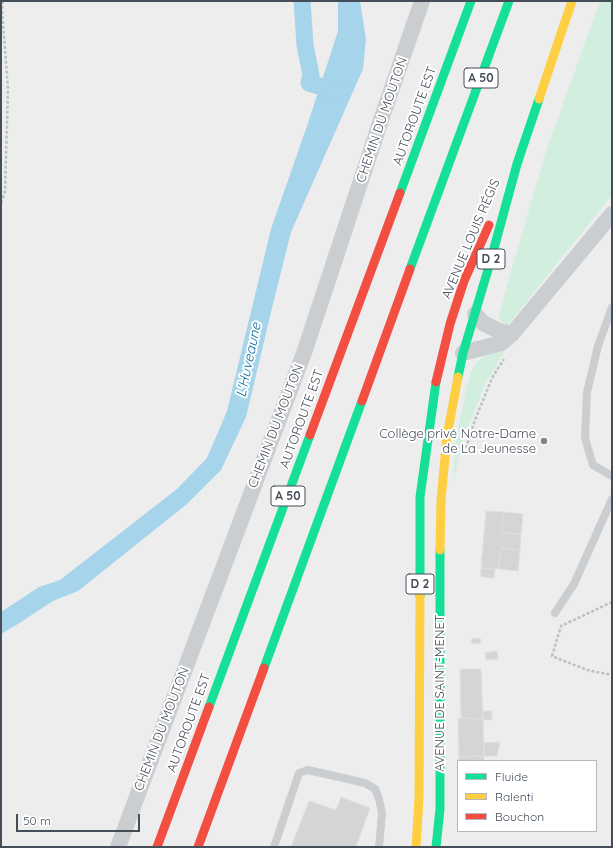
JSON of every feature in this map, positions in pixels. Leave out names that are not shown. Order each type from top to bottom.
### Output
[{"type":"main road","name":"AUTOROUTE EST","points":[[157,847],[471,1]]},
{"type":"main road","name":"A 50","points":[[198,847],[509,1]]},
{"type":"main road","name":"AVENUE LOUIS RÉGIS","points":[[463,354],[517,164],[572,1]]},
{"type":"main road","name":"AVENUE LOUIS RÉGIS","points":[[450,324],[464,281],[517,164]]},
{"type":"main road","name":"AVENUE DE SAINT-MENET","points":[[416,847],[419,798],[420,497],[437,377],[450,324]]},
{"type":"main road","name":"AVENUE DE SAINT-MENET","points":[[436,847],[440,809],[440,500],[447,436],[463,354]]},
{"type":"street","name":"CHEMIN DU MOUTON","points":[[118,847],[304,353],[422,1]]},
{"type":"street","points":[[463,354],[501,343],[512,334],[612,214]]},
{"type":"street","points":[[475,314],[483,323],[499,331],[512,334]]},
{"type":"lane","points":[[612,307],[598,346],[587,392],[585,438],[593,465],[612,476]]},
{"type":"lane","points":[[555,613],[574,584],[612,499]]},
{"type":"lane","points":[[274,847],[299,773],[308,770],[365,783],[375,789],[382,813],[379,847]]},
{"type":"path","points":[[1,203],[5,191],[8,89],[2,10],[3,1]]},
{"type":"path","points":[[466,450],[475,420],[492,378],[505,359]]},
{"type":"path","points":[[612,602],[560,626],[552,656],[587,670],[612,675]]},
{"type":"green space","points":[[600,1],[612,1],[612,195],[506,327],[498,317],[546,151]]},
{"type":"green space","points":[[506,349],[486,382],[462,443],[453,485],[456,437],[472,369],[478,361],[490,353]]},
{"type":"water","name":"L'Huveaune","points":[[338,1],[360,1],[366,39],[363,69],[291,232],[246,417],[221,470],[187,504],[78,591],[53,601],[1,634],[1,612],[39,587],[60,580],[177,489],[207,458],[227,411],[271,229],[338,31]]},
{"type":"building","points":[[486,511],[503,512],[502,533],[521,534],[520,550],[501,548],[498,569],[481,568]]},
{"type":"building","points":[[503,512],[523,514],[521,534],[502,533]]},
{"type":"building","points":[[501,548],[520,550],[518,571],[498,569]]},
{"type":"building","points":[[481,568],[495,569],[494,578],[481,577]]},
{"type":"building","points":[[472,638],[481,639],[480,644],[471,643]]},
{"type":"building","points":[[497,651],[498,659],[486,660],[485,653]]},
{"type":"building","points":[[460,669],[481,669],[483,719],[461,718]]},
{"type":"building","points":[[483,711],[492,711],[492,720],[483,720]]},
{"type":"building","points":[[458,719],[483,719],[484,756],[459,757]]},
{"type":"building","points":[[500,742],[497,756],[484,756],[484,743]]},
{"type":"building","points":[[484,756],[484,760],[459,760],[459,757]]},
{"type":"building","points":[[341,797],[370,808],[356,847],[291,847],[309,801],[336,810]]},
{"type":"waterway","points":[[302,1],[305,45],[311,75],[309,83],[339,92]]},
{"type":"traffic: fast","points":[[400,193],[471,1]]},
{"type":"traffic: fast","points":[[410,269],[509,1]]},
{"type":"traffic: fast","points":[[458,377],[463,353],[490,263],[517,164],[539,99]]},
{"type":"traffic: fast","points":[[420,596],[420,497],[436,382]]},
{"type":"traffic: fast","points":[[264,668],[362,401]]},
{"type":"traffic: fast","points":[[209,707],[310,435]]},
{"type":"traffic: fast","points":[[436,847],[440,809],[440,550]]},
{"type":"traffic: slow","points":[[539,99],[572,1]]},
{"type":"traffic: slow","points":[[440,550],[441,500],[447,436],[458,377]]},
{"type":"traffic: slow","points":[[416,847],[419,798],[420,596]]},
{"type":"traffic: jam","points":[[310,435],[400,193]]},
{"type":"traffic: jam","points":[[436,382],[450,324],[464,281],[489,225]]},
{"type":"traffic: jam","points":[[362,401],[410,269]]},
{"type":"traffic: jam","points":[[198,847],[264,668]]},
{"type":"traffic: jam","points":[[157,847],[209,707]]},
{"type":"place","name":"Collège privé Notre-Dame de La Jeunesse","points":[[544,441]]}]
